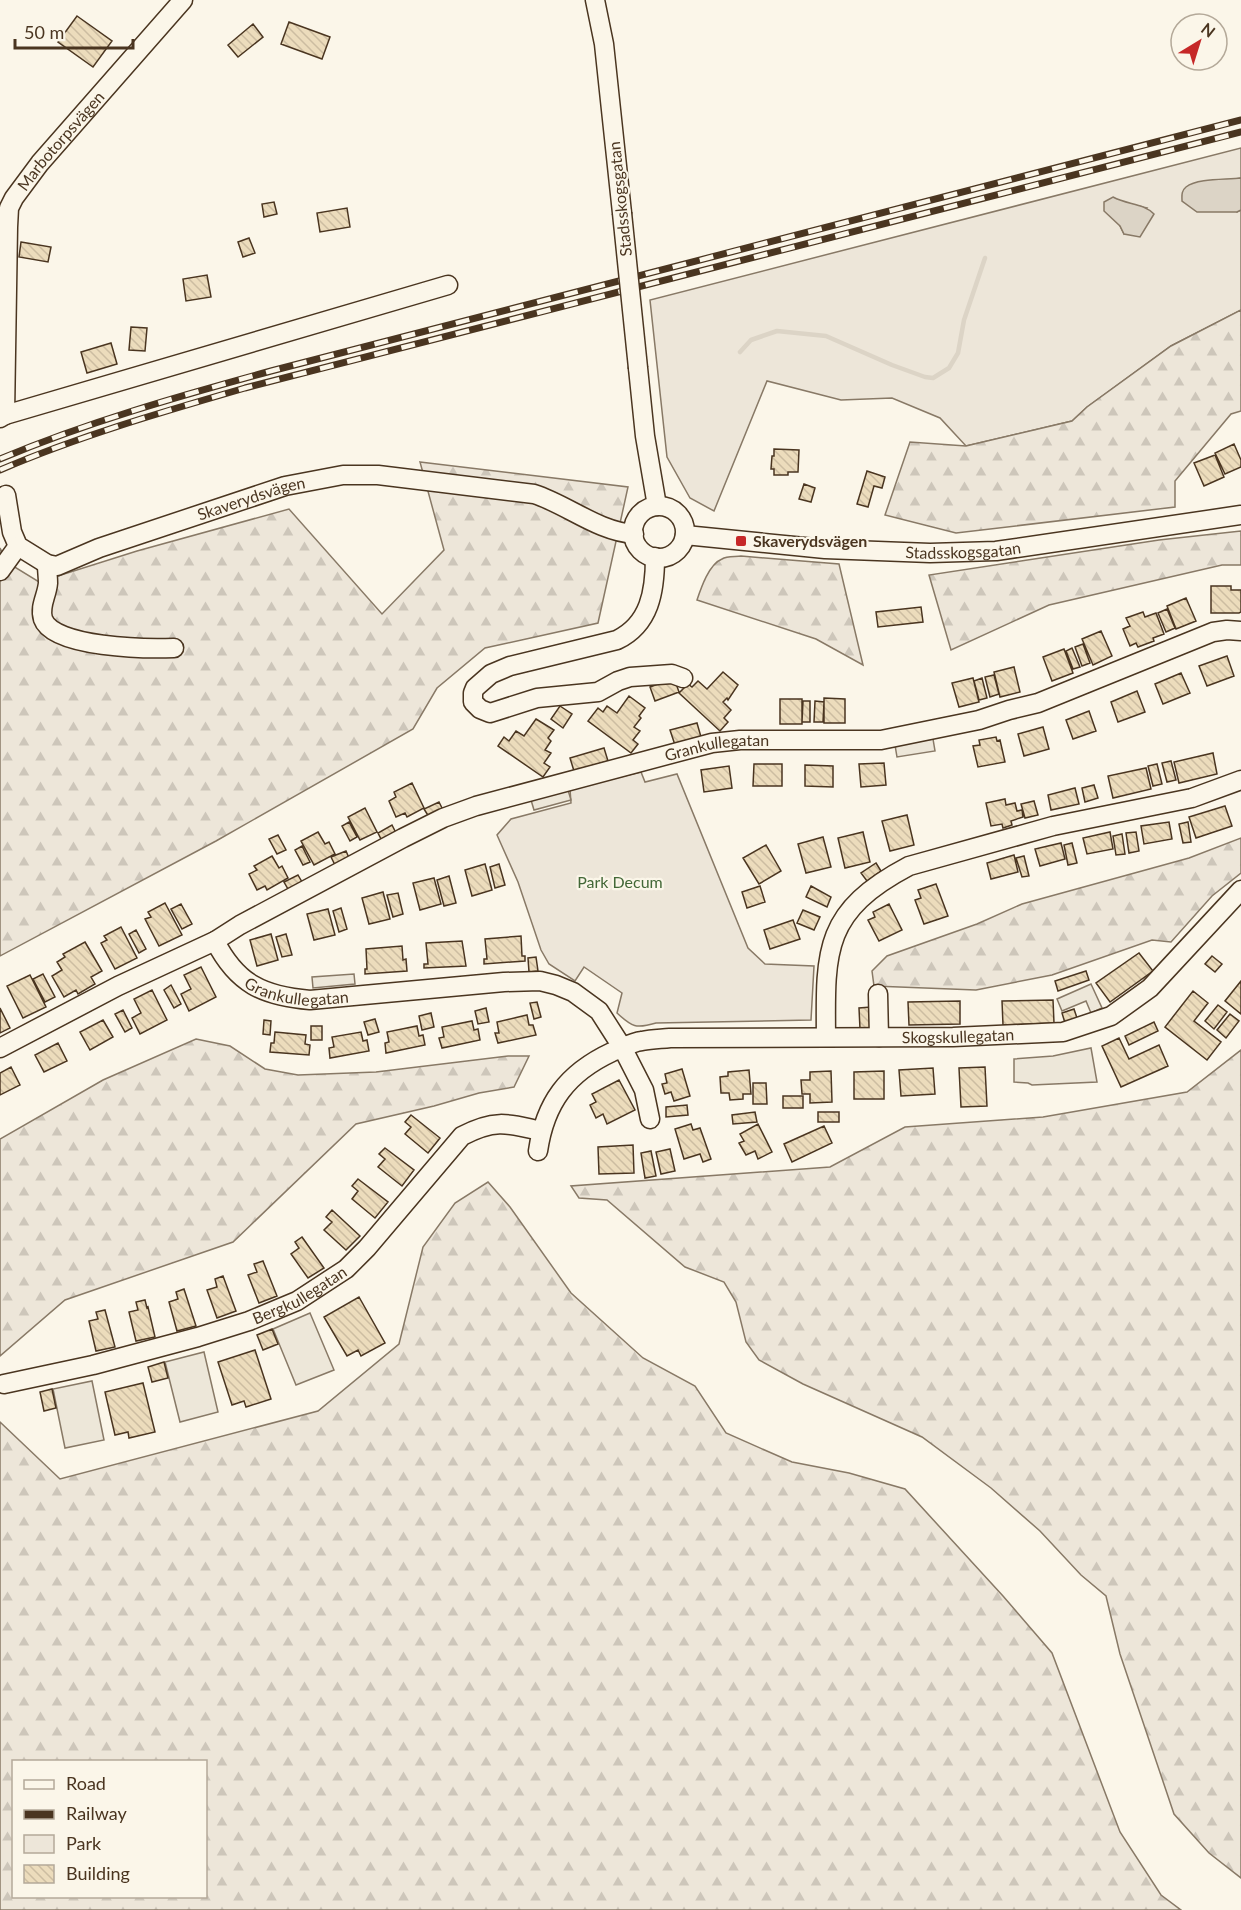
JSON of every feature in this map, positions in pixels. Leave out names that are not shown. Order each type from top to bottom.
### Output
[{"type":"street","name":"Marbotorpsvägen","points":[[183,0],[40,163],[9,208],[2,417],[448,285]]},
{"type":"street","name":"Stadsskogsgatan","points":[[595,0],[604,44],[645,436],[657,506]]},
{"type":"street","name":"Skaverydsvägen","points":[[47,564],[57,566],[99,548],[285,486],[343,475],[378,475],[534,494],[552,500],[604,526],[634,534]]},
{"type":"street","points":[[6,495],[12,532],[18,546],[47,564],[48,587],[42,610],[43,619],[51,631],[99,644],[146,649],[174,648]]},
{"type":"street","points":[[657,506],[678,514],[682,520],[685,535],[683,542],[675,552],[662,557],[643,552],[638,547],[634,534],[639,515],[657,506]]},
{"type":"street","name":"Stadsskogsgatan","points":[[685,535],[825,549],[930,553],[996,551],[1241,515]]},
{"type":"street","points":[[0,571],[18,546]]},
{"type":"street","points":[[655,557],[652,597],[642,621],[628,635],[617,640],[510,666],[491,674],[475,688],[474,702],[480,710],[490,713],[537,698],[598,692],[630,677],[672,674],[682,678]]},
{"type":"street","name":"Grankullegatan","points":[[0,1048],[118,986],[215,941],[250,919],[403,838],[443,818],[476,806],[712,743],[740,740],[880,740],[979,720],[1038,703],[1213,632],[1241,631]]},
{"type":"street","points":[[826,1038],[825,982],[833,936],[844,919],[869,891],[889,877],[909,866],[1031,832],[1192,798],[1241,780]]},
{"type":"street","name":"Skogskullegatan","points":[[538,1151],[547,1113],[562,1089],[580,1071],[598,1058],[640,1041],[670,1038],[953,1037],[1063,1032],[1111,1016],[1150,988],[1241,890]]},
{"type":"street","name":"Grankullegatan","points":[[215,941],[234,970],[252,985],[270,994],[286,998],[310,1000],[504,982],[540,981],[573,992],[588,1002],[599,1011],[622,1047]]},
{"type":"street","points":[[878,994],[879,1037]]},
{"type":"street","points":[[622,1047],[644,1090],[650,1119]]},
{"type":"street","name":"Bergkullegatan","points":[[4,1384],[93,1365],[198,1337],[249,1321],[297,1300],[346,1269],[462,1136],[479,1127],[494,1124],[521,1126],[541,1131]]},
{"type":"green space","points":[[1241,148],[1241,178],[1224,181],[1237,212],[1241,210],[1241,310],[1171,346],[1087,407],[1072,421],[966,446],[940,418],[892,398],[841,400],[767,381],[714,511],[690,498],[667,457],[650,300]],"holes":[[[1124,203],[1147,208],[1124,234],[1120,226]]]},
{"type":"green space","points":[[1241,310],[1241,411],[1231,414],[1175,481],[1175,507],[956,533],[885,515],[910,442],[966,446],[1072,421],[1087,407],[1171,346]]},
{"type":"green space","points":[[420,462],[628,487],[598,623],[485,648],[437,688],[413,729],[216,841],[0,956],[0,548],[8,563],[39,582],[137,551],[289,509],[382,614],[444,550]]},
{"type":"green space","points":[[1241,531],[1241,565],[1222,565],[1049,605],[951,650],[929,575],[1159,540]]},
{"type":"green space","points":[[741,556],[839,564],[863,665],[816,639],[697,600],[706,577],[717,562],[724,558]]},
{"type":"green space","name":"Park Decum","points":[[641,772],[645,782],[677,774],[748,948],[765,964],[814,966],[811,1020],[656,1023],[635,1026],[617,1013],[622,993],[584,967],[575,981],[549,964],[541,950],[518,882],[497,835],[511,819],[571,803],[570,789]]},
{"type":"green space","points":[[1241,838],[1241,873],[1212,896],[1171,942],[1152,940],[1052,975],[976,990],[874,986],[872,971],[887,956],[977,924],[1022,904],[1189,858]]},
{"type":"green space","points":[[196,1039],[230,1046],[265,1069],[298,1075],[376,1072],[508,1056],[529,1056],[514,1087],[479,1093],[356,1124],[233,1242],[65,1300],[0,1356],[0,1139],[103,1080]]},
{"type":"green space","points":[[1241,1050],[1241,1878],[1209,1853],[1174,1814],[1120,1654],[1106,1596],[1081,1575],[1040,1531],[991,1488],[922,1437],[803,1384],[759,1360],[746,1342],[736,1302],[724,1282],[685,1267],[607,1200],[579,1198],[571,1186],[830,1167],[905,1127],[1043,1117],[1187,1092]]},
{"type":"green space","points":[[488,1182],[510,1207],[571,1293],[643,1358],[695,1386],[726,1433],[792,1462],[849,1473],[905,1489],[1052,1653],[1120,1832],[1161,1895],[1181,1910],[0,1910],[0,1422],[60,1479],[318,1411],[399,1344],[423,1247],[455,1203]]},
{"type":"shaded area","points":[[1241,178],[1241,210],[1237,212],[1197,212],[1182,201],[1183,190],[1191,184]]},
{"type":"shaded area","points":[[1113,197],[1150,210],[1154,214],[1140,237],[1124,234],[1120,226],[1104,211],[1104,202]]},
{"type":"shaded area","points":[[933,739],[935,751],[897,757],[895,745]]},
{"type":"shaded area","points":[[568,790],[571,800],[534,810],[531,800]]},
{"type":"shaded area","points":[[354,974],[355,984],[313,988],[312,977]]},
{"type":"shaded area","points":[[1091,984],[1102,1008],[1091,1013],[1086,1001],[1062,1011],[1057,999]]},
{"type":"shaded area","points":[[1091,1048],[1097,1082],[1032,1085],[1014,1082],[1014,1059],[1053,1056]]},
{"type":"shaded area","points":[[310,1313],[334,1370],[296,1385],[273,1329]]},
{"type":"shaded area","points":[[204,1352],[218,1412],[180,1422],[165,1362]]},
{"type":"shaded area","points":[[92,1381],[104,1440],[65,1448],[53,1389]]},
{"type":"building","points":[[77,16],[112,41],[93,67],[58,42]]},
{"type":"building","points":[[289,22],[330,37],[322,59],[281,44]]},
{"type":"building","points":[[253,24],[263,37],[238,57],[228,45]]},
{"type":"building","points":[[274,202],[277,214],[264,217],[262,204]]},
{"type":"building","points":[[347,208],[350,227],[320,232],[317,213]]},
{"type":"building","points":[[249,238],[255,253],[243,257],[238,242]]},
{"type":"building","points":[[21,242],[51,247],[48,262],[19,257]]},
{"type":"building","points":[[207,275],[211,297],[186,301],[183,279]]},
{"type":"building","points":[[131,327],[147,328],[145,351],[129,350]]},
{"type":"building","points":[[111,343],[117,364],[87,373],[81,352]]},
{"type":"building","points":[[1234,444],[1241,460],[1241,467],[1225,474],[1215,453]]},
{"type":"building","points":[[774,449],[799,450],[798,472],[774,475],[774,469],[771,469]]},
{"type":"building","points":[[1215,455],[1224,477],[1204,486],[1194,463]]},
{"type":"building","points":[[867,471],[885,477],[882,488],[874,486],[868,507],[857,504]]},
{"type":"building","points":[[804,484],[815,488],[811,502],[799,499]]},
{"type":"building","points":[[1211,586],[1231,586],[1231,590],[1241,590],[1241,612],[1211,613]]},
{"type":"building","points":[[1186,598],[1196,621],[1176,629],[1167,606]]},
{"type":"building","points":[[921,607],[923,622],[878,627],[876,612]]},
{"type":"building","points":[[1167,609],[1175,628],[1166,632],[1158,613]]},
{"type":"building","points":[[1143,612],[1145,617],[1156,613],[1164,634],[1138,647],[1136,643],[1130,646],[1123,629],[1130,626],[1126,618]]},
{"type":"building","points":[[1101,631],[1112,656],[1093,665],[1082,639]]},
{"type":"building","points":[[1083,644],[1090,663],[1082,666],[1075,647]]},
{"type":"building","points":[[1072,648],[1080,667],[1073,669],[1066,651]]},
{"type":"building","points":[[1064,649],[1073,673],[1052,681],[1043,657]]},
{"type":"building","points":[[1227,656],[1234,676],[1207,686],[1199,666]]},
{"type":"building","points":[[1014,667],[1020,692],[1000,697],[994,672]]},
{"type":"building","points":[[723,672],[738,685],[728,700],[727,698],[723,702],[731,710],[724,718],[728,722],[720,731],[679,693],[688,684],[692,687],[698,681],[707,689]]},
{"type":"building","points":[[1181,673],[1190,693],[1163,704],[1155,684]]},
{"type":"building","points":[[994,675],[999,694],[990,697],[985,677]]},
{"type":"building","points":[[674,678],[679,692],[655,701],[650,687]]},
{"type":"building","points":[[973,678],[979,702],[959,707],[952,683]]},
{"type":"building","points":[[982,678],[987,698],[979,700],[974,681]]},
{"type":"building","points":[[1137,691],[1145,712],[1118,722],[1111,702]]},
{"type":"building","points":[[629,696],[645,708],[634,727],[640,731],[633,740],[638,744],[631,753],[588,721],[598,708],[603,712],[607,706],[617,713]]},
{"type":"building","points":[[824,698],[845,699],[845,723],[824,723]]},
{"type":"building","points":[[780,699],[802,699],[802,724],[780,724]]},
{"type":"building","points":[[803,701],[810,701],[810,722],[802,722]]},
{"type":"building","points":[[815,701],[824,702],[823,722],[814,722]]},
{"type":"building","points":[[560,706],[572,714],[563,728],[551,719]]},
{"type":"building","points":[[1089,711],[1096,731],[1073,739],[1066,720]]},
{"type":"building","points":[[536,719],[554,730],[548,738],[551,741],[545,750],[551,753],[544,763],[550,767],[543,777],[498,746],[504,737],[509,741],[516,731],[524,736]]},
{"type":"building","points":[[697,723],[701,737],[675,745],[670,730]]},
{"type":"building","points":[[1043,727],[1049,749],[1024,756],[1018,734]]},
{"type":"building","points":[[996,737],[997,741],[1000,740],[1005,762],[978,767],[973,746],[980,745],[979,740]]},
{"type":"building","points":[[604,748],[608,761],[574,771],[570,758]]},
{"type":"building","points":[[1213,753],[1217,774],[1179,783],[1174,762]]},
{"type":"building","points":[[1171,761],[1176,780],[1167,782],[1162,763]]},
{"type":"building","points":[[884,763],[886,785],[861,787],[859,764]]},
{"type":"building","points":[[754,764],[782,764],[782,786],[753,786]]},
{"type":"building","points":[[1157,764],[1162,784],[1153,786],[1148,766]]},
{"type":"building","points":[[805,765],[833,766],[833,787],[805,786]]},
{"type":"building","points":[[729,766],[732,788],[704,792],[701,770]]},
{"type":"building","points":[[1146,768],[1151,789],[1113,798],[1108,776]]},
{"type":"building","points":[[412,783],[424,808],[407,817],[405,813],[396,817],[389,801],[396,797],[394,792]]},
{"type":"building","points":[[1094,785],[1098,798],[1085,802],[1082,788]]},
{"type":"building","points":[[1075,788],[1079,804],[1051,810],[1048,795]]},
{"type":"building","points":[[1005,799],[1006,805],[1015,803],[1017,811],[1022,810],[1023,817],[1011,821],[1012,825],[1003,828],[1002,824],[991,826],[986,803]]},
{"type":"building","points":[[1034,801],[1038,815],[1025,818],[1021,804]]},
{"type":"building","points":[[439,802],[443,810],[429,817],[424,809]]},
{"type":"building","points":[[1225,806],[1232,826],[1196,838],[1189,817]]},
{"type":"building","points":[[365,808],[377,832],[360,840],[348,817]]},
{"type":"building","points":[[907,815],[914,845],[890,851],[882,821]]},
{"type":"building","points":[[349,822],[357,837],[350,841],[342,826]]},
{"type":"building","points":[[1169,822],[1172,839],[1144,844],[1141,826]]},
{"type":"building","points":[[1188,822],[1191,842],[1183,843],[1179,824]]},
{"type":"building","points":[[392,825],[396,833],[382,841],[378,833]]},
{"type":"building","points":[[318,832],[325,844],[329,842],[335,854],[314,865],[301,841]]},
{"type":"building","points":[[863,832],[870,862],[845,868],[838,838]]},
{"type":"building","points":[[1110,832],[1113,849],[1087,854],[1083,838]]},
{"type":"building","points":[[1136,832],[1139,851],[1129,853],[1126,833]]},
{"type":"building","points":[[1122,834],[1125,854],[1116,855],[1113,836]]},
{"type":"building","points":[[278,835],[286,850],[277,854],[269,839]]},
{"type":"building","points":[[823,837],[831,867],[806,873],[798,844]]},
{"type":"building","points":[[1061,843],[1065,859],[1040,866],[1035,849]]},
{"type":"building","points":[[1072,843],[1077,863],[1068,865],[1064,845]]},
{"type":"building","points":[[766,845],[781,871],[759,884],[743,858]]},
{"type":"building","points":[[302,846],[310,862],[303,865],[295,850]]},
{"type":"building","points":[[346,851],[349,858],[335,865],[331,857]]},
{"type":"building","points":[[1014,855],[1018,872],[991,879],[987,863]]},
{"type":"building","points":[[272,856],[279,868],[282,866],[288,878],[267,890],[265,886],[257,890],[249,874],[257,870],[254,866]]},
{"type":"building","points":[[1024,856],[1029,876],[1022,877],[1016,858]]},
{"type":"building","points":[[876,863],[881,871],[867,881],[861,873]]},
{"type":"building","points":[[485,864],[492,890],[472,896],[465,870]]},
{"type":"building","points":[[499,864],[505,885],[495,888],[490,867]]},
{"type":"building","points":[[298,875],[302,882],[288,889],[284,882]]},
{"type":"building","points":[[449,876],[456,903],[444,906],[437,880]]},
{"type":"building","points":[[434,878],[441,904],[420,910],[413,883]]},
{"type":"building","points":[[936,884],[948,916],[924,924],[915,900],[921,898],[918,890]]},
{"type":"building","points":[[760,886],[765,902],[747,908],[742,892]]},
{"type":"building","points":[[811,886],[831,897],[827,907],[806,897]]},
{"type":"building","points":[[383,892],[390,919],[369,924],[362,898]]},
{"type":"building","points":[[398,893],[403,914],[393,917],[387,895]]},
{"type":"building","points":[[165,903],[182,935],[159,946],[145,919],[151,917],[148,912]]},
{"type":"building","points":[[181,904],[192,924],[182,929],[171,909]]},
{"type":"building","points":[[889,904],[902,930],[879,941],[868,920],[875,917],[873,912]]},
{"type":"building","points":[[341,908],[347,929],[339,932],[333,911]]},
{"type":"building","points":[[328,909],[335,935],[314,940],[307,914]]},
{"type":"building","points":[[803,910],[820,917],[814,930],[797,923]]},
{"type":"building","points":[[793,920],[800,939],[770,949],[764,930]]},
{"type":"building","points":[[121,927],[137,958],[115,969],[101,943],[107,940],[104,936]]},
{"type":"building","points":[[136,930],[146,949],[139,953],[129,934]]},
{"type":"building","points":[[271,934],[278,960],[257,966],[250,940]]},
{"type":"building","points":[[286,934],[292,955],[282,957],[276,937]]},
{"type":"building","points":[[521,936],[522,956],[525,956],[525,961],[484,964],[484,959],[487,959],[485,939]]},
{"type":"building","points":[[462,941],[466,966],[424,968],[424,964],[428,964],[426,943]]},
{"type":"building","points":[[85,942],[102,971],[91,977],[95,984],[78,994],[76,990],[64,997],[52,976],[62,970],[57,962],[65,957],[63,954]]},
{"type":"building","points":[[402,946],[407,971],[365,974],[366,949]]},
{"type":"building","points":[[1139,953],[1153,971],[1110,1002],[1096,983]]},
{"type":"building","points":[[1212,956],[1222,964],[1215,972],[1205,964]]},
{"type":"building","points":[[536,957],[538,971],[529,972],[528,958]]},
{"type":"building","points":[[201,967],[216,997],[189,1011],[181,994],[191,989],[184,975]]},
{"type":"building","points":[[1086,971],[1089,980],[1058,991],[1055,981]]},
{"type":"building","points":[[43,974],[55,997],[45,1002],[33,979]]},
{"type":"building","points":[[30,975],[46,1007],[23,1018],[7,986]]},
{"type":"building","points":[[1241,981],[1241,1014],[1225,1001]]},
{"type":"building","points":[[171,985],[181,1004],[174,1008],[164,990]]},
{"type":"building","points":[[152,990],[167,1020],[140,1034],[132,1018],[141,1013],[134,999]]},
{"type":"building","points":[[1193,991],[1208,1003],[1194,1021],[1221,1042],[1207,1060],[1165,1027]]},
{"type":"building","points":[[1053,1000],[1054,1023],[1003,1025],[1002,1001]]},
{"type":"building","points":[[960,1001],[960,1024],[909,1025],[908,1002]]},
{"type":"building","points":[[537,1002],[541,1017],[534,1019],[530,1003]]},
{"type":"building","points":[[1218,1005],[1227,1012],[1214,1029],[1205,1021]]},
{"type":"building","points":[[871,1007],[872,1028],[860,1029],[859,1008]]},
{"type":"building","points":[[0,1008],[10,1028],[0,1033]]},
{"type":"building","points":[[486,1008],[489,1022],[478,1024],[475,1011]]},
{"type":"building","points":[[1074,1009],[1077,1018],[1065,1023],[1062,1013]]},
{"type":"building","points":[[123,1010],[132,1028],[125,1032],[115,1014]]},
{"type":"building","points":[[431,1013],[434,1027],[422,1030],[419,1016]]},
{"type":"building","points":[[1230,1014],[1239,1021],[1226,1038],[1217,1030]]},
{"type":"building","points":[[527,1015],[529,1025],[533,1025],[536,1035],[498,1043],[495,1033],[499,1033],[497,1022]]},
{"type":"building","points":[[375,1019],[379,1032],[368,1035],[364,1022]]},
{"type":"building","points":[[103,1020],[113,1037],[90,1050],[80,1032]]},
{"type":"building","points":[[264,1020],[271,1021],[270,1035],[263,1034]]},
{"type":"building","points":[[472,1021],[474,1030],[478,1029],[480,1040],[442,1048],[439,1038],[444,1037],[442,1027]]},
{"type":"building","points":[[1154,1022],[1158,1031],[1129,1045],[1125,1036]]},
{"type":"building","points":[[311,1026],[322,1026],[322,1040],[311,1040]]},
{"type":"building","points":[[417,1026],[419,1036],[423,1035],[425,1045],[386,1053],[385,1043],[389,1042],[387,1032]]},
{"type":"building","points":[[275,1032],[306,1035],[305,1044],[310,1045],[309,1055],[270,1052]]},
{"type":"building","points":[[361,1032],[363,1041],[367,1040],[369,1051],[330,1058],[329,1048],[334,1047],[332,1037]]},
{"type":"building","points":[[1119,1038],[1129,1059],[1159,1045],[1168,1066],[1121,1087],[1102,1046]]},
{"type":"building","points":[[58,1043],[67,1061],[44,1072],[35,1055]]},
{"type":"building","points":[[11,1067],[20,1085],[0,1095],[0,1073]]},
{"type":"building","points":[[985,1067],[987,1106],[961,1107],[959,1068]]},
{"type":"building","points":[[933,1068],[935,1094],[901,1096],[899,1070]]},
{"type":"building","points":[[682,1069],[690,1096],[674,1101],[671,1092],[665,1094],[662,1084],[667,1083],[665,1074]]},
{"type":"building","points":[[749,1070],[751,1094],[743,1094],[743,1099],[730,1100],[729,1093],[721,1093],[720,1077],[728,1076],[728,1072]]},
{"type":"building","points":[[831,1071],[832,1102],[810,1103],[810,1094],[802,1094],[801,1080],[810,1080],[810,1072]]},
{"type":"building","points":[[884,1071],[884,1099],[854,1099],[854,1072]]},
{"type":"building","points":[[619,1080],[635,1110],[607,1124],[603,1114],[596,1118],[590,1105],[596,1102],[592,1094]]},
{"type":"building","points":[[753,1083],[766,1083],[767,1104],[753,1104]]},
{"type":"building","points":[[783,1096],[803,1096],[803,1108],[783,1108]]},
{"type":"building","points":[[687,1105],[688,1115],[666,1117],[666,1107]]},
{"type":"building","points":[[755,1112],[757,1122],[733,1124],[732,1115]]},
{"type":"building","points":[[818,1112],[839,1112],[839,1122],[818,1122]]},
{"type":"building","points":[[411,1115],[440,1138],[428,1153],[405,1134],[411,1127],[405,1122]]},
{"type":"building","points":[[691,1124],[693,1130],[700,1128],[711,1159],[703,1162],[700,1154],[684,1159],[675,1129]]},
{"type":"building","points":[[758,1124],[772,1152],[758,1159],[755,1151],[746,1155],[739,1143],[744,1141],[740,1134]]},
{"type":"building","points":[[824,1126],[832,1143],[792,1162],[784,1144]]},
{"type":"building","points":[[633,1145],[634,1173],[599,1174],[598,1147]]},
{"type":"building","points":[[385,1148],[414,1170],[402,1186],[378,1167],[385,1159],[379,1154]]},
{"type":"building","points":[[670,1149],[675,1171],[661,1174],[656,1152]]},
{"type":"building","points":[[651,1151],[656,1176],[645,1178],[641,1153]]},
{"type":"building","points":[[358,1179],[388,1202],[375,1218],[352,1199],[358,1191],[352,1186]]},
{"type":"building","points":[[332,1210],[360,1236],[346,1250],[324,1230],[332,1222],[326,1217]]},
{"type":"building","points":[[302,1237],[324,1268],[308,1278],[291,1254],[299,1248],[295,1242]]},
{"type":"building","points":[[263,1261],[277,1296],[259,1303],[248,1275],[257,1272],[254,1264]]},
{"type":"building","points":[[223,1276],[236,1311],[217,1318],[207,1290],[217,1287],[215,1279]]},
{"type":"building","points":[[184,1289],[196,1326],[177,1331],[169,1302],[178,1299],[176,1292]]},
{"type":"building","points":[[359,1297],[385,1343],[361,1356],[358,1350],[347,1356],[324,1317]]},
{"type":"building","points":[[145,1300],[155,1337],[136,1341],[129,1312],[138,1310],[136,1302]]},
{"type":"building","points":[[105,1310],[115,1347],[96,1351],[89,1321],[98,1319],[96,1312]]},
{"type":"building","points":[[272,1329],[278,1344],[263,1350],[257,1335]]},
{"type":"building","points":[[255,1350],[271,1399],[246,1407],[244,1401],[232,1405],[218,1362]]},
{"type":"building","points":[[164,1362],[168,1378],[152,1382],[148,1367]]},
{"type":"building","points":[[143,1383],[155,1432],[129,1438],[128,1432],[115,1435],[105,1392]]},
{"type":"building","points":[[52,1389],[56,1408],[44,1411],[40,1392]]},
{"type":"waterway","points":[[740,352],[751,340],[777,331],[826,336],[892,365],[933,378],[949,368],[958,353],[964,320],[985,258]]},
{"type":"railway","points":[[0,459],[100,421],[271,371],[1241,120]]},
{"type":"railway","points":[[0,470],[90,435],[245,388],[1241,132]]},
{"type":"place","name":"Skaverydsvägen","points":[[741,541]]}]
